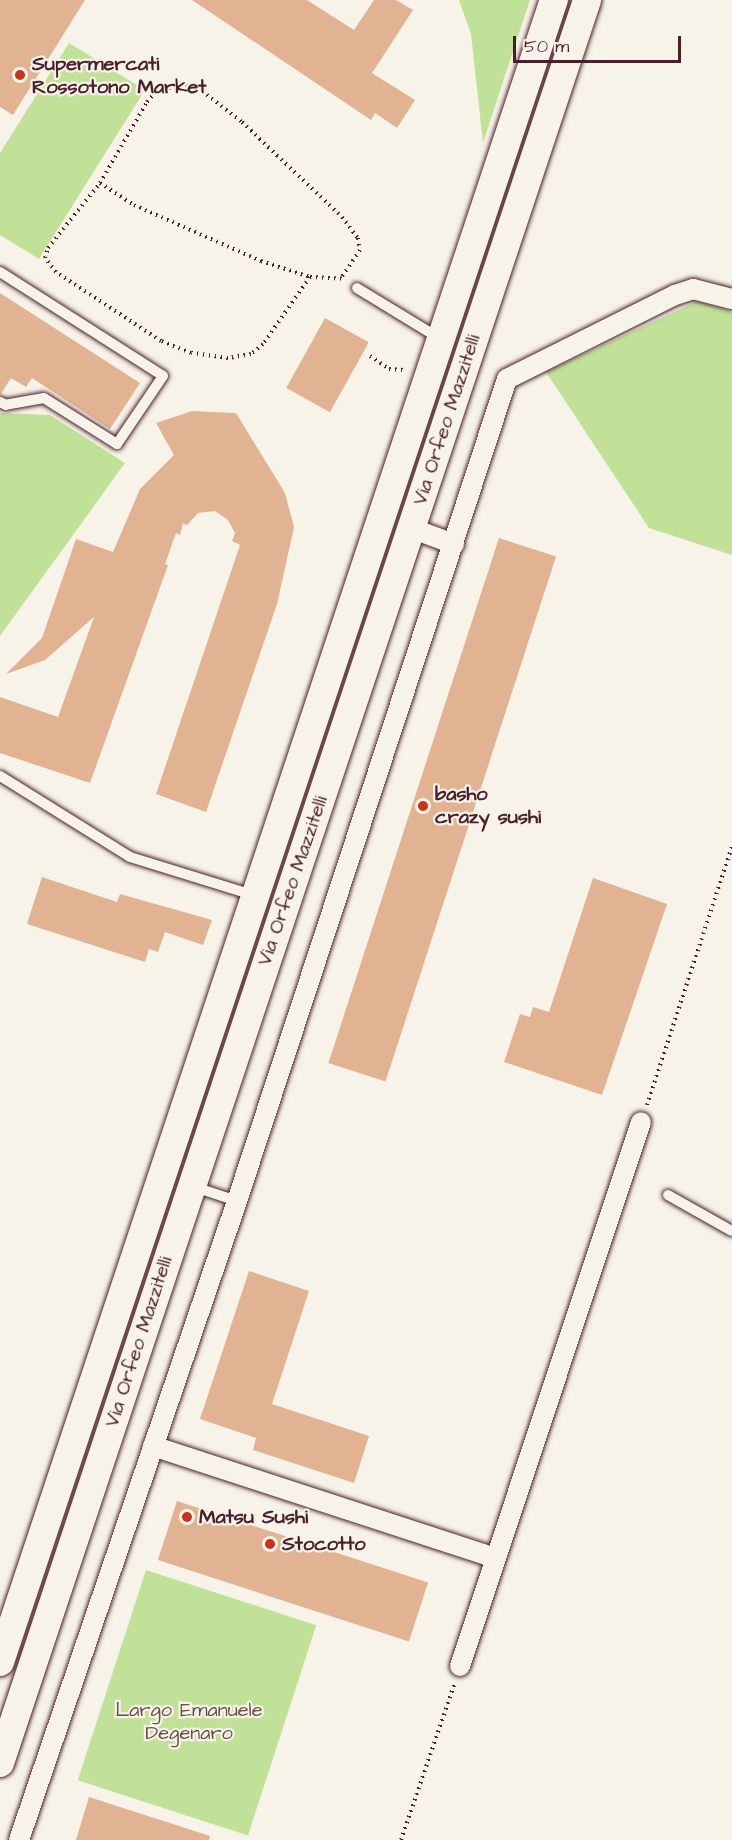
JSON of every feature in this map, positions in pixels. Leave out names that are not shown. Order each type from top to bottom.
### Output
[{"type":"main road","name":"Via Orfeo Mazzitelli","points":[[0,1662],[554,0]]},
{"type":"main road","name":"Via Orfeo Mazzitelli","points":[[0,1763],[13,1676],[46,1622],[587,0]]},
{"type":"main road","points":[[289,795],[308,806],[318,805]]},
{"type":"main road","points":[[270,852],[300,861]]},
{"type":"main road","points":[[18,1612],[32,1622],[46,1622]]},
{"type":"street","points":[[19,1840],[237,1201],[507,379],[693,288],[732,299]]},
{"type":"street","points":[[411,528],[454,544]]},
{"type":"street","points":[[460,1666],[641,1122]]},
{"type":"street","points":[[153,1446],[495,1558]]},
{"type":"lane","points":[[0,272],[163,376],[117,444],[44,398],[6,405],[0,402]]},
{"type":"lane","points":[[357,288],[441,339]]},
{"type":"lane","points":[[0,776],[129,857],[256,896]]},
{"type":"lane","points":[[191,1185],[237,1201]]},
{"type":"lane","points":[[668,1194],[732,1231]]},
{"type":"path","points":[[310,277],[263,344],[251,354],[228,358],[201,355],[161,341],[56,272],[45,258],[48,248],[100,183],[136,118],[157,90],[186,85],[202,91],[311,184],[358,238],[360,250],[341,278]]},
{"type":"path","points":[[100,183],[134,205],[212,240],[310,277],[341,278],[357,288]]},
{"type":"path","points":[[641,1122],[732,846]]},
{"type":"path","points":[[401,1840],[460,1666]]},
{"type":"green space","points":[[459,0],[530,0],[483,143],[471,34]]},
{"type":"green space","points":[[69,43],[145,90],[39,259],[0,235],[0,153]]},
{"type":"green space","points":[[698,301],[732,312],[732,555],[649,528],[546,372]]},
{"type":"green space","points":[[0,413],[50,415],[125,463],[0,636]]},
{"type":"green space","name":"Largo Emanuele Degenaro","points":[[146,1570],[316,1625],[248,1835],[78,1780]]},
{"type":"building","points":[[0,0],[85,0],[13,115],[0,107]]},
{"type":"building","points":[[192,0],[307,0],[354,30],[374,0],[396,0],[413,10],[372,73],[415,100],[397,128],[375,113],[371,120]]},
{"type":"building","points":[[0,293],[140,383],[110,429],[32,378],[26,387],[11,378],[0,395]]},
{"type":"building","points":[[325,318],[369,342],[330,412],[286,388]]},
{"type":"building","points":[[192,411],[236,413],[285,493],[294,527],[277,604],[206,812],[156,794],[240,545],[232,541],[235,533],[228,520],[215,511],[198,513],[187,525],[183,523],[180,535],[176,533],[165,564],[168,565],[90,783],[0,753],[0,697],[58,717],[94,617],[45,660],[6,674],[42,638],[76,539],[113,552],[140,489],[174,455],[156,423]]},
{"type":"building","points":[[499,538],[556,557],[385,1082],[328,1063]]},
{"type":"building","points":[[42,877],[117,902],[120,894],[212,920],[203,945],[165,932],[158,952],[149,949],[145,962],[27,924]]},
{"type":"building","points":[[593,878],[667,904],[602,1095],[504,1062],[520,1014],[530,1017],[533,1007],[549,1012]]},
{"type":"building","points":[[249,1271],[309,1291],[272,1404],[369,1436],[354,1483],[253,1450],[256,1438],[200,1419]]},
{"type":"building","points":[[177,1501],[428,1583],[409,1642],[158,1560]]},
{"type":"building","points":[[89,1797],[210,1836],[209,1840],[76,1840]]},
{"type":"place","name":"Supermercati Rossotono Market","points":[[20,75]]},
{"type":"place","name":"basho crazy sushi","points":[[423,806]]},
{"type":"place","name":"Matsu Sushi","points":[[187,1517]]},
{"type":"place","name":"Stocotto","points":[[270,1544]]}]
